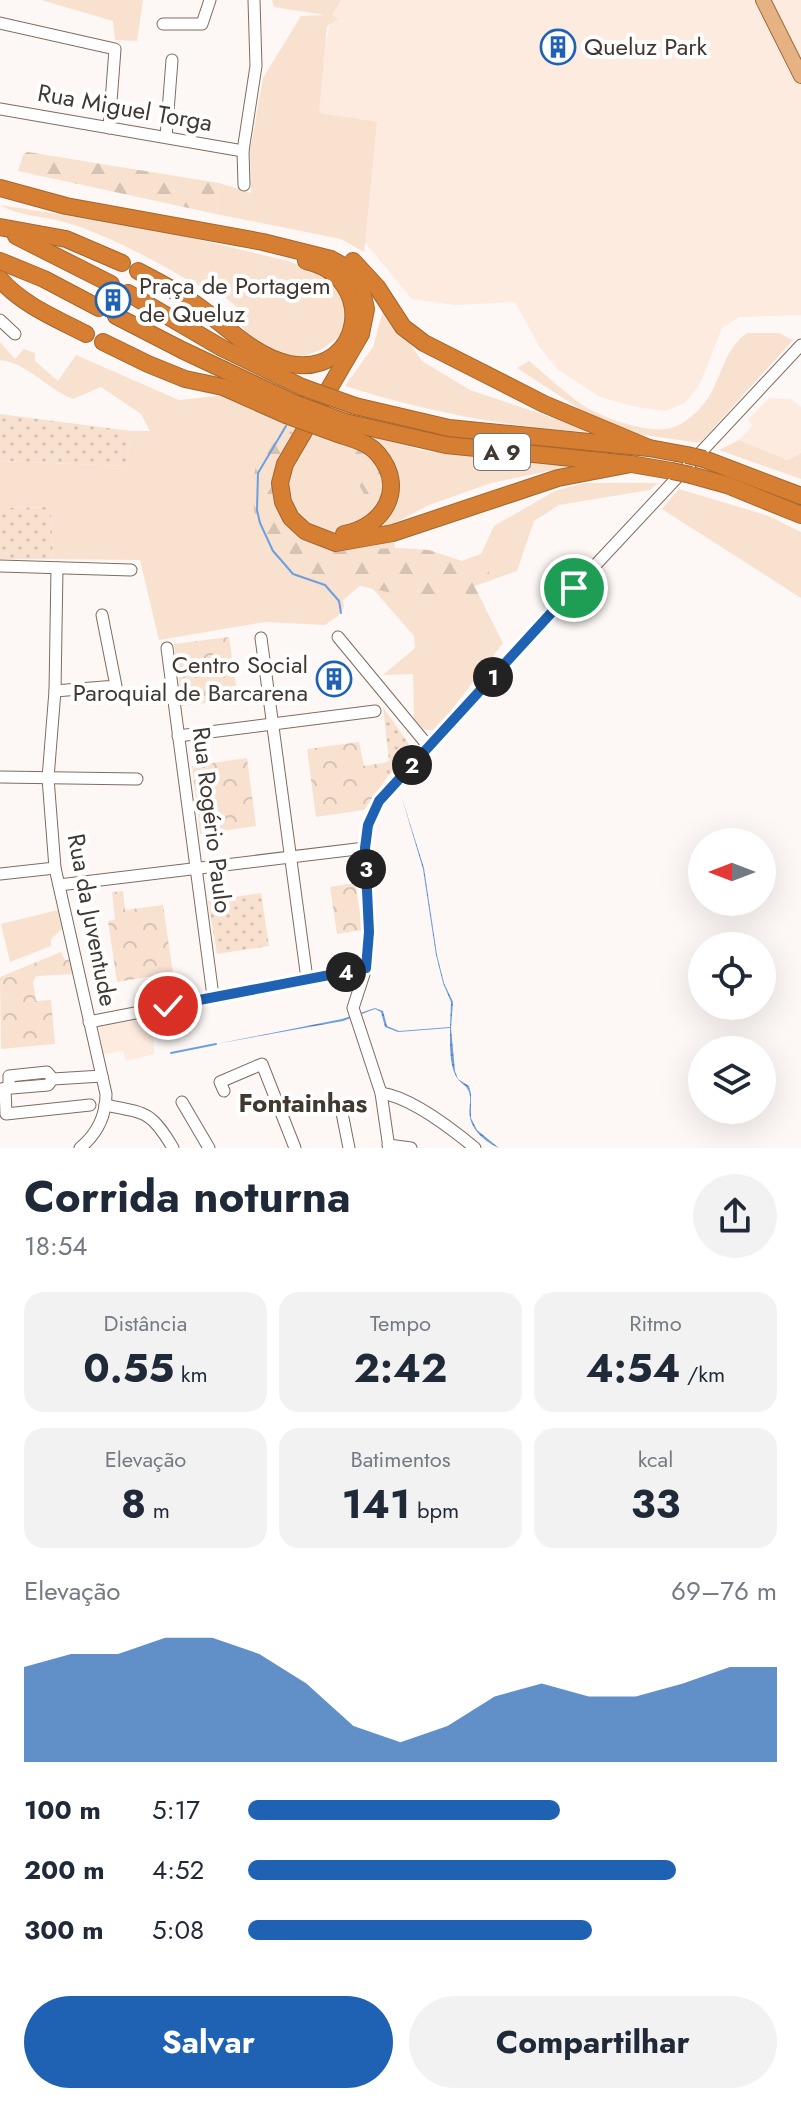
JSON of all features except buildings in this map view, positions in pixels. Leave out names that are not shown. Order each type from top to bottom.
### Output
[{"type":"highway","points":[[0,179],[316,244],[342,253],[377,287],[403,327],[424,343],[544,404],[649,448]]},
{"type":"highway","points":[[0,188],[66,206]]},
{"type":"highway","points":[[0,196],[263,242],[331,259],[347,268],[362,290],[366,309],[361,334],[285,464],[280,483],[283,502],[291,518],[305,531],[336,543],[361,541],[424,524],[558,478],[631,464]]},
{"type":"highway","points":[[0,228],[66,239],[122,263]]},
{"type":"highway","points":[[0,228],[111,284]]},
{"type":"highway","points":[[138,271],[173,288],[268,356],[290,364],[313,365],[334,358],[349,338],[355,313],[350,291],[334,273],[313,262],[262,251],[212,235]]},
{"type":"highway","points":[[0,261],[44,279],[99,308]]},
{"type":"highway","points":[[342,428],[377,452],[387,469],[391,490],[385,509],[374,523],[360,531],[344,534],[325,532],[298,513],[289,483],[305,442],[373,324],[374,308],[365,273]]},
{"type":"highway","points":[[0,279],[9,289],[86,334]]},
{"type":"highway","name":"A 9","points":[[128,293],[222,348],[302,387],[355,406],[449,428],[649,448],[687,455],[801,496]]},
{"type":"highway","name":"A 9","points":[[116,316],[290,409],[342,428],[446,445],[672,471],[764,498],[801,515]]},
{"type":"highway","points":[[103,342],[185,379],[223,387],[290,409]]},
{"type":"main road","points":[[763,0],[801,76]]},
{"type":"street","points":[[163,24],[202,24],[210,0]]},
{"type":"street","points":[[244,185],[243,151],[256,66],[254,0]]},
{"type":"street","points":[[0,23],[115,49],[109,128]]},
{"type":"street","points":[[166,137],[172,60]]},
{"type":"street","name":"Rua Miguel Torga","points":[[0,109],[243,151]]},
{"type":"street","points":[[0,320],[15,334]]},
{"type":"street","points":[[411,1148],[388,1147],[381,1093],[353,1012],[366,968],[369,932],[365,848],[368,825],[379,801],[801,345]]},
{"type":"street","points":[[0,566],[131,570]]},
{"type":"street","name":"Rua da Juventude","points":[[57,568],[55,691],[48,778],[55,868],[102,1076],[105,1105]]},
{"type":"street","points":[[55,691],[116,686],[102,615]]},
{"type":"street","points":[[338,637],[429,747]]},
{"type":"street","points":[[261,638],[307,979]]},
{"type":"street","name":"Rua Rogério Paulo","points":[[167,648],[213,996]]},
{"type":"street","points":[[178,736],[375,711]]},
{"type":"street","points":[[0,777],[137,779]]},
{"type":"street","points":[[59,885],[365,848]]},
{"type":"street","points":[[0,874],[55,868]]},
{"type":"street","points":[[89,1022],[366,968]]},
{"type":"street","points":[[224,1091],[220,1082],[262,1064],[295,1148]]},
{"type":"street","points":[[90,1105],[6,1114],[5,1088],[48,1085],[53,1079],[102,1076]]},
{"type":"street","points":[[381,1093],[406,1101],[475,1148]]},
{"type":"street","points":[[182,1102],[209,1148]]},
{"type":"street","points":[[80,1148],[97,1130],[105,1105],[152,1117],[173,1148]]},
{"type":"street","points":[[342,1113],[349,1148]]},
{"type":"shaded area","points":[[272,0],[801,0],[801,315],[739,317],[722,328],[699,386],[685,403],[665,411],[600,397],[557,369],[539,346],[515,302],[455,305],[412,299],[362,239],[307,120],[332,16],[274,7]]},
{"type":"shaded area","points":[[769,398],[791,399],[801,407],[801,453],[787,460],[739,440],[753,425],[748,420]]},
{"type":"shaded area","points":[[153,1017],[154,1054],[126,1061],[123,1051],[103,1054],[99,1026]]},
{"type":"green space","points":[[41,0],[143,0],[137,41],[115,40],[113,21]]},
{"type":"green space","points":[[272,0],[341,0],[332,15],[338,19],[327,26],[319,113],[377,122],[364,252],[341,239],[216,214],[219,183],[251,193],[250,151],[263,78],[301,16],[326,15],[274,7]]},
{"type":"green space","points":[[24,153],[219,183],[216,214],[18,171]]},
{"type":"green space","points":[[0,205],[154,229],[288,261],[329,276],[344,292],[345,331],[315,352],[301,356],[274,351],[234,319],[237,307],[215,289],[204,289],[89,230],[16,212]]},
{"type":"green space","points":[[384,307],[422,361],[470,390],[595,432],[531,427],[468,417],[345,386],[373,347]]},
{"type":"green space","points":[[747,333],[779,333],[793,340],[700,443],[630,433],[595,419],[517,368],[529,361],[590,409],[626,424],[664,429],[684,422],[704,404],[729,354]]},
{"type":"green space","points":[[0,342],[15,359],[24,349],[35,353],[35,361],[58,381],[76,355],[179,400],[226,395],[425,451],[577,465],[491,483],[429,505],[391,525],[395,548],[429,550],[459,562],[481,554],[494,526],[555,491],[584,483],[658,483],[650,490],[559,505],[534,521],[517,571],[474,586],[503,643],[436,730],[425,730],[414,720],[413,674],[383,675],[415,648],[414,636],[366,581],[343,600],[344,607],[338,616],[325,625],[265,622],[159,640],[140,560],[53,559],[51,507],[0,508],[0,461],[126,466],[131,431],[150,431],[141,414],[101,387],[73,399],[20,366],[0,360]]},
{"type":"green space","points":[[0,414],[131,431],[126,466],[0,461]]},
{"type":"green space","points":[[276,420],[293,433],[276,474],[284,517],[305,542],[336,551],[429,550],[462,561],[481,554],[492,580],[474,586],[485,607],[392,593],[284,569],[261,535],[253,496],[258,456]]},
{"type":"green space","points":[[331,437],[374,457],[385,484],[379,510],[372,509],[327,440]]},
{"type":"green space","points":[[739,440],[787,460],[801,453],[801,479],[719,450]]},
{"type":"green space","points":[[679,489],[769,516],[801,532],[801,598],[662,509]]},
{"type":"green space","points":[[51,507],[53,559],[0,559],[0,508]]},
{"type":"green space","points":[[229,637],[238,699],[182,706],[174,644]]},
{"type":"green space","points":[[383,707],[409,744],[406,758],[388,776],[383,763],[389,761]]},
{"type":"green space","points":[[359,742],[364,766],[383,763],[388,776],[364,810],[316,817],[307,749]]},
{"type":"green space","points":[[247,758],[256,826],[200,834],[192,766]]},
{"type":"green space","points":[[355,883],[363,930],[337,934],[330,887]]},
{"type":"green space","points":[[123,891],[125,910],[163,905],[173,973],[117,982],[108,921],[115,920],[112,892]]},
{"type":"green space","points":[[261,893],[269,946],[217,954],[208,901]]},
{"type":"green space","points":[[58,910],[62,929],[51,939],[51,946],[10,962],[1,924]]},
{"type":"green space","points":[[61,952],[65,960],[73,959],[74,974],[37,976],[33,981],[36,1001],[51,1000],[55,1044],[1,1049],[0,977]]},
{"type":"water","points":[[401,795],[424,868],[437,955],[453,1002],[451,1028],[455,1071],[458,1079],[469,1086],[471,1118],[477,1130],[499,1148],[481,1136],[471,1122],[469,1092],[457,1078],[450,1054],[450,1028],[398,1032],[385,1027],[381,1012],[375,1009],[343,1021],[216,1044],[342,1019],[375,1008],[383,1011],[387,1026],[399,1031],[450,1027],[451,1002],[443,983],[436,955],[423,869]]},
{"type":"waterway","points":[[286,426],[258,473],[257,510],[260,523],[273,551],[293,574],[325,585],[339,601],[341,613]]},
{"type":"waterway","points":[[171,1053],[216,1044]]},
{"type":"place","name":"Queluz Park","points":[[558,47]]},
{"type":"place","name":"Praça de Portagem de Queluz","points":[[113,300]]},
{"type":"place","name":"Centro Social Paroquial de Barcarena","points":[[334,679]]},
{"type":"district","name":"Fontainhas","points":[[303,1103]]},
{"type":"route","points":[[168,1006],[366,968],[369,932],[365,848],[368,825],[379,801],[574,588]]}]
